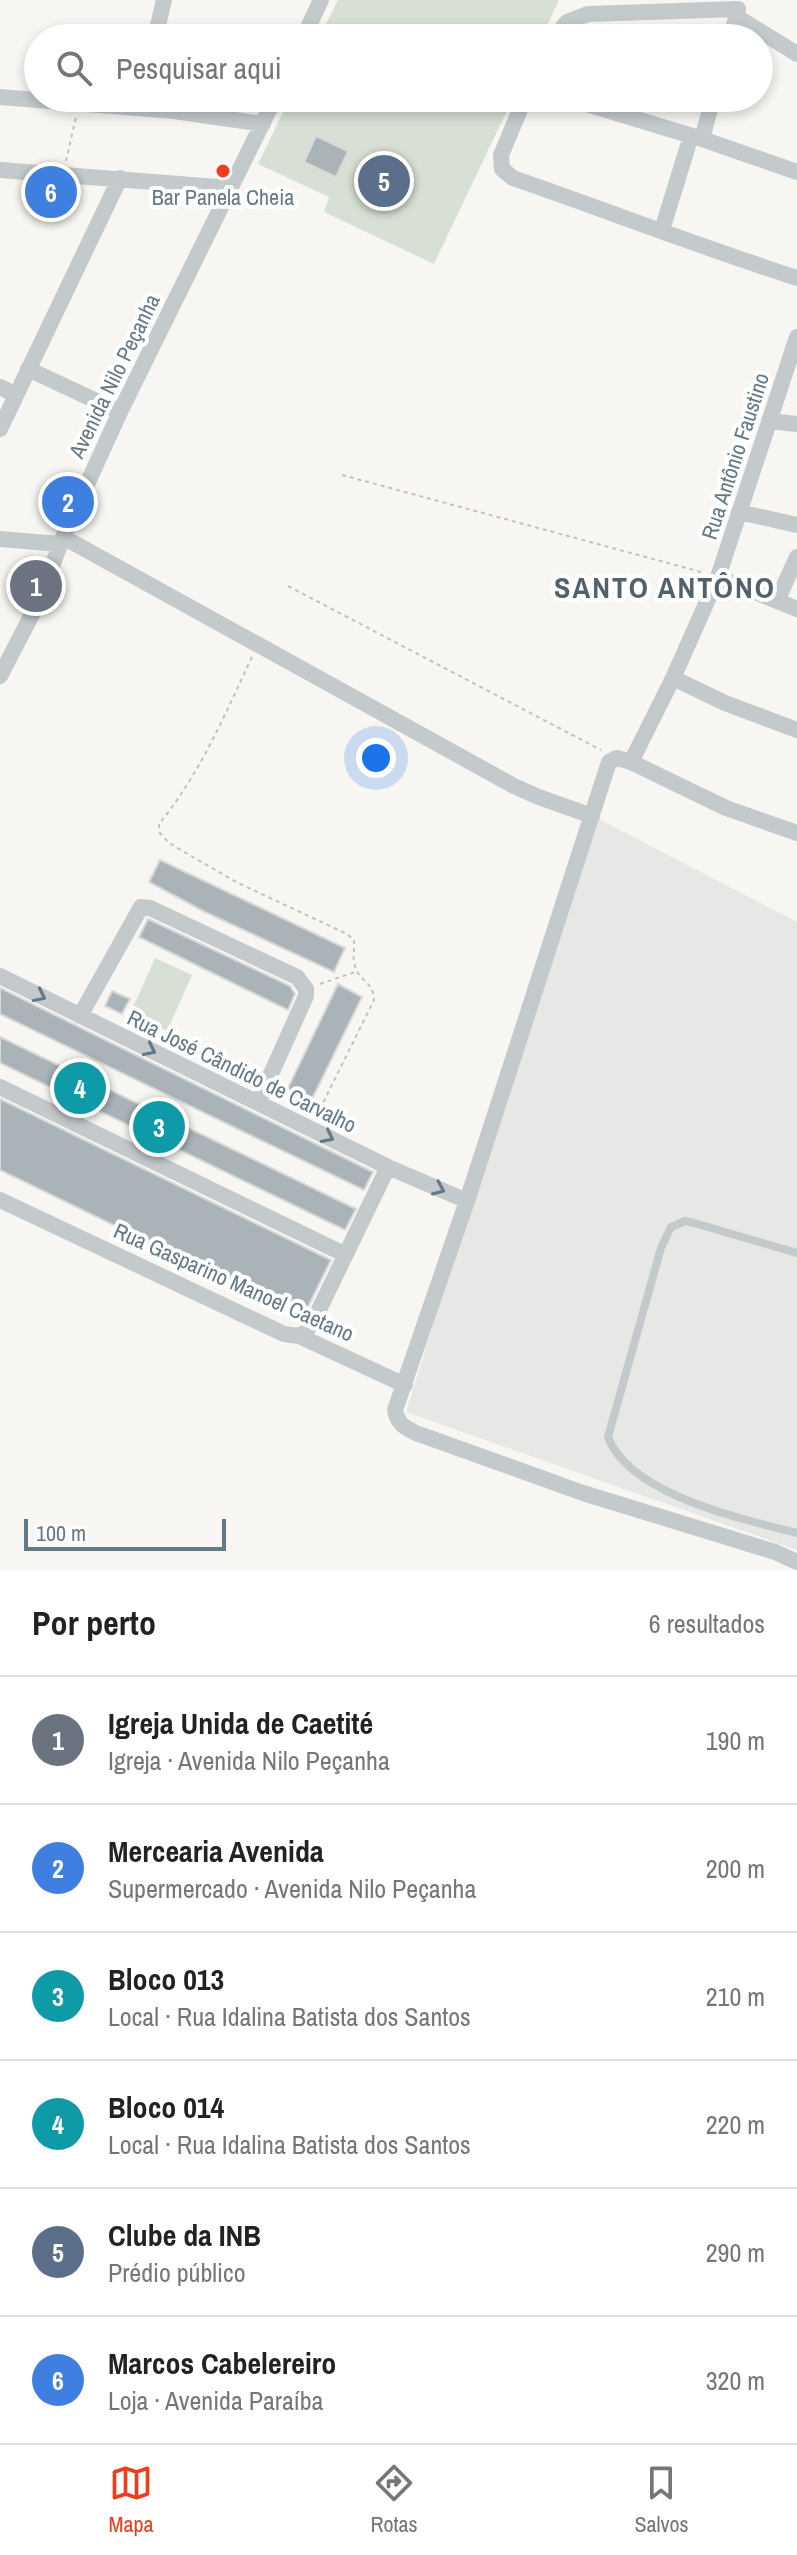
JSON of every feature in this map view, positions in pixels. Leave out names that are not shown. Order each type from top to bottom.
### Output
[{"type":"street","points":[[158,24],[164,0]]},
{"type":"street","points":[[310,24],[321,0]]},
{"type":"street","points":[[566,24],[575,17],[588,14],[661,7],[738,9],[758,24]]},
{"type":"street","points":[[773,36],[797,54]]},
{"type":"street","points":[[0,97],[24,99]]},
{"type":"street","points":[[192,112],[263,124]]},
{"type":"street","name":"Avenida Nilo Peçanha","points":[[0,676],[39,601],[62,540],[120,412],[269,112]]},
{"type":"street","points":[[519,112],[501,155],[500,164],[506,173],[715,252],[797,278]]},
{"type":"street","points":[[612,112],[797,172]]},
{"type":"street","points":[[662,230],[707,112]]},
{"type":"street","points":[[0,188],[5,170],[230,188]]},
{"type":"street","points":[[0,429],[120,178]]},
{"type":"street","name":"Rua Antônio Faustino","points":[[797,337],[718,577],[673,678],[624,760],[608,764],[467,1201],[395,1410],[404,1427],[416,1433],[583,1493],[775,1552],[797,1562]]},
{"type":"street","points":[[28,369],[120,412]]},
{"type":"street","points":[[0,387],[16,395]]},
{"type":"street","points":[[769,421],[797,424]]},
{"type":"street","points":[[739,512],[797,525]]},
{"type":"street","points":[[0,539],[62,540],[514,786],[592,816]]},
{"type":"street","points":[[777,601],[797,557]]},
{"type":"street","points":[[718,577],[797,609]]},
{"type":"street","points":[[673,678],[725,703],[797,730]]},
{"type":"street","points":[[624,760],[726,808],[797,833]]},
{"type":"street","points":[[80,1016],[138,909],[144,906],[297,977],[306,989],[306,996],[258,1103]]},
{"type":"street","name":"Rua José Cândido de Carvalho","points":[[0,976],[388,1167],[467,1201]]},
{"type":"street","points":[[0,1087],[344,1254]]},
{"type":"street","points":[[299,1336],[314,1320],[388,1167]]},
{"type":"street","name":"Rua Gasparino Manoel Caetano","points":[[0,1200],[284,1334],[299,1336],[405,1385]]},
{"type":"lane","points":[[797,1253],[685,1221],[671,1227],[661,1248],[608,1437],[614,1451],[632,1468],[685,1500],[797,1533]]},
{"type":"path","points":[[63,174],[76,112]]},
{"type":"path","points":[[342,475],[718,577]]},
{"type":"path","points":[[288,586],[624,760]]},
{"type":"path","points":[[258,645],[211,745],[187,786],[159,824],[159,832],[169,843],[236,882],[349,935],[355,943],[356,971],[371,987],[374,1000],[310,1128]]},
{"type":"path","points":[[306,989],[356,971]]},
{"type":"shaded area","points":[[338,0],[559,0],[548,24],[326,24]]},
{"type":"shaded area","points":[[283,112],[506,112],[434,264],[324,212],[329,197],[258,164]]},
{"type":"shaded area","points":[[591,815],[797,922],[797,1550],[406,1412]]},
{"type":"shaded area","points":[[155,958],[192,975],[167,1031],[130,1014]]},
{"type":"building","points":[[316,136],[348,151],[336,177],[304,162]]},
{"type":"building","points":[[160,860],[345,948],[334,972],[205,912],[149,882]]},
{"type":"building","points":[[148,919],[290,986],[295,994],[288,1010],[139,937]]},
{"type":"building","points":[[338,984],[362,997],[311,1101],[287,1090]]},
{"type":"building","points":[[0,988],[373,1172],[364,1190],[0,1014]]},
{"type":"building","points":[[112,991],[130,999],[122,1014],[105,1006]]},
{"type":"building","points":[[0,1037],[356,1209],[345,1230],[0,1063]]},
{"type":"building","points":[[0,1099],[331,1260],[303,1317],[0,1170]]},
{"type":"place","name":"Bar Panela Cheia","points":[[223,171]]},
{"type":"place","name":"Clube da INB","points":[[384,181]]},
{"type":"place","name":"Marcos Cabelereiro","points":[[51,192]]},
{"type":"place","name":"Mercearia Avenida","points":[[68,502]]},
{"type":"place","name":"Igreja Unida de Caetité","points":[[36,586]]},
{"type":"place","name":"Bloco 014","points":[[80,1088]]},
{"type":"place","name":"Bloco 013","points":[[159,1127]]},
{"type":"district","name":"SANTO ANTÔNO","points":[[665,588]]}]
